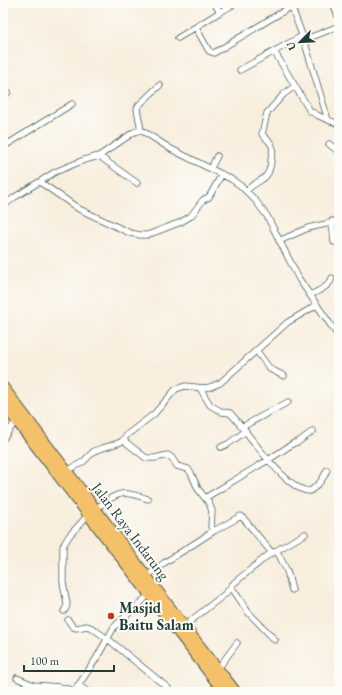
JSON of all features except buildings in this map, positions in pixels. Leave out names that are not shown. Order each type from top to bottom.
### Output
[{"type":"highway","name":"Jalan Raya Indarung","points":[[3,387],[67,471],[92,512]]},
{"type":"highway","name":"Jalan Raya Indarung","points":[[3,403],[16,421],[112,537],[147,576],[184,626],[215,673],[224,692]]},
{"type":"highway","name":"Jalan Raya Indarung","points":[[112,537],[150,594],[215,673],[236,692]]},
{"type":"street","points":[[214,3],[220,12]]},
{"type":"street","points":[[178,38],[236,3]]},
{"type":"street","points":[[333,3],[339,19]]},
{"type":"street","points":[[196,28],[209,50],[214,53],[291,5],[303,38],[328,120]]},
{"type":"street","points":[[240,70],[274,51],[303,38],[339,26]]},
{"type":"street","points":[[274,51],[310,111],[339,124]]},
{"type":"street","points":[[160,85],[138,106],[137,109],[141,130],[171,149],[231,179],[255,200],[267,216],[294,269],[339,337]]},
{"type":"street","points":[[246,191],[268,175],[270,169],[273,153],[272,146],[262,134],[265,117],[281,97],[295,86]]},
{"type":"street","points":[[3,97],[8,92]]},
{"type":"street","points":[[3,147],[72,104]]},
{"type":"street","points":[[3,206],[55,172],[99,156],[134,132],[141,130]]},
{"type":"street","points":[[329,144],[339,152]]},
{"type":"street","points":[[99,156],[137,183]]},
{"type":"street","points":[[211,168],[217,156]]},
{"type":"street","points":[[40,182],[79,209],[130,233],[147,235],[182,222],[191,216],[203,200],[209,197],[222,174]]},
{"type":"street","points":[[279,241],[308,228],[332,221],[339,221]]},
{"type":"street","points":[[332,221],[334,242]]},
{"type":"street","points":[[310,295],[328,286],[332,278]]},
{"type":"street","points":[[67,471],[83,462],[94,451],[117,444],[123,440],[154,414],[176,389],[185,386],[200,388],[216,386],[288,322],[317,305]]},
{"type":"street","points":[[256,350],[270,369],[284,376]]},
{"type":"street","points":[[200,388],[210,405],[222,412],[230,413],[268,460],[293,485],[302,491],[310,491],[314,489],[323,479],[327,470]]},
{"type":"street","points":[[221,447],[228,444],[244,429],[288,402]]},
{"type":"street","points":[[3,439],[16,421]]},
{"type":"street","points":[[205,498],[313,431]]},
{"type":"street","points":[[123,440],[146,458],[151,459],[170,456],[177,466],[184,468],[191,473],[198,489],[210,503],[212,511],[211,522],[214,531]]},
{"type":"street","points":[[63,613],[67,604],[63,582],[63,546],[69,536],[92,512],[120,493],[132,493],[148,499]]},
{"type":"street","points":[[147,576],[164,563],[214,531],[241,516],[274,552],[287,571],[292,590]]},
{"type":"street","points":[[184,626],[225,594],[234,583],[274,552],[305,534]]},
{"type":"street","points":[[230,588],[234,591],[248,612],[275,640]]},
{"type":"street","points":[[17,678],[33,685],[60,687],[74,691],[96,659],[106,638],[114,627],[150,594]]},
{"type":"street","points":[[68,620],[73,627],[76,628],[87,626],[106,638],[168,688]]},
{"type":"street","points":[[215,673],[237,643]]},
{"type":"street","points":[[78,685],[88,692]]},
{"type":"place","name":"Masjid Baitu Salam","points":[[111,616]]}]
